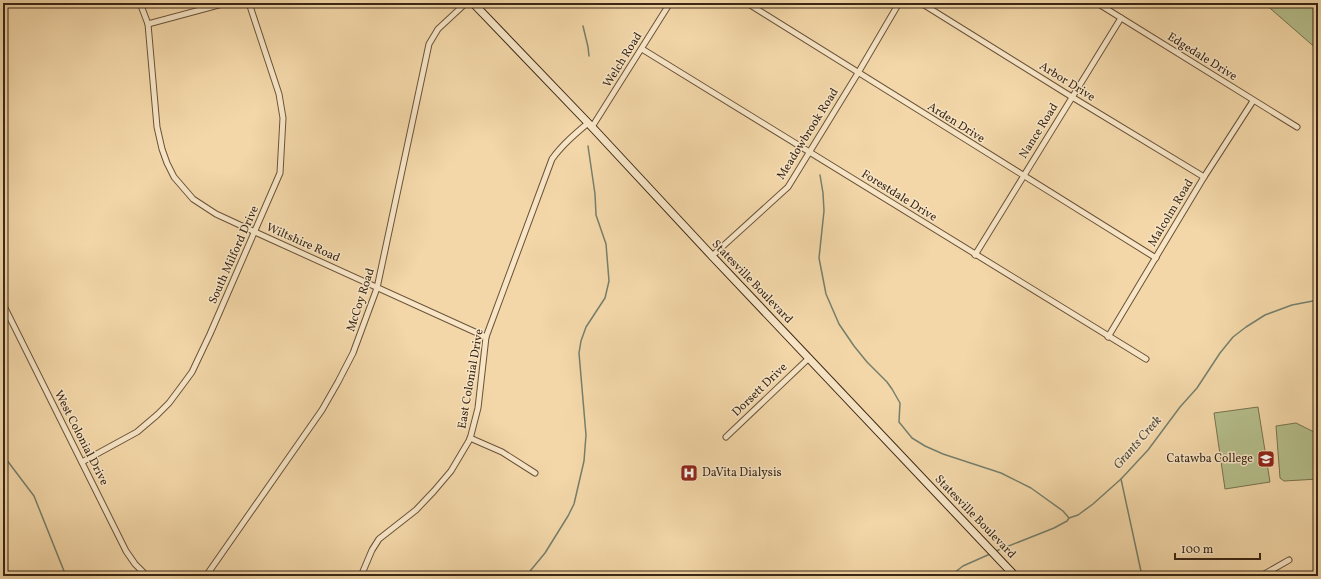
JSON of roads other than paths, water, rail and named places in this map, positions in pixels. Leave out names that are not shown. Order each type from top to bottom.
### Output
[{"type":"main road","name":"Statesville Boulevard","points":[[473,3],[1015,576]]},
{"type":"street","name":"Wiltshire Road","points":[[140,3],[148,24],[157,127],[162,149],[174,177],[193,199],[216,214],[486,337]]},
{"type":"street","points":[[148,24],[226,3]]},
{"type":"street","name":"South Milford Drive","points":[[82,462],[137,432],[169,403],[182,387],[192,372],[280,173],[283,118],[279,94],[249,3]]},
{"type":"street","name":"McCoy Road","points":[[206,576],[322,410],[353,353],[378,288],[429,44],[438,29],[466,3]]},
{"type":"street","name":"Welch Road","points":[[590,125],[642,49],[670,3]]},
{"type":"street","name":"Arden Drive","points":[[747,3],[1156,258]]},
{"type":"street","name":"Meadowbrook Road","points":[[712,256],[788,187],[899,3]]},
{"type":"street","name":"Arbor Drive","points":[[921,3],[1204,177]]},
{"type":"street","name":"Edgedale Drive","points":[[1097,3],[1297,127]]},
{"type":"street","name":"Nance Road","points":[[975,255],[1121,18]]},
{"type":"street","name":"Forestdale Drive","points":[[642,49],[1146,359]]},
{"type":"street","name":"Malcolm Road","points":[[1108,337],[1204,177],[1253,101]]},
{"type":"street","name":"East Colonial Drive","points":[[361,576],[372,550],[379,539],[416,510],[434,491],[451,471],[470,438],[478,408],[486,337],[552,159],[559,149],[572,136],[590,125]]},
{"type":"street","name":"West Colonial Drive","points":[[3,304],[126,551],[135,564],[147,576]]},
{"type":"street","name":"Dorsett Drive","points":[[726,437],[808,358]]},
{"type":"street","points":[[470,438],[502,452],[535,473]]},
{"type":"street","points":[[1261,576],[1290,560]]},
{"type":"waterway","points":[[583,26],[589,56]]},
{"type":"waterway","points":[[526,576],[545,553],[568,516],[574,504],[584,461],[586,435],[579,353],[586,327],[605,298],[609,281],[606,244],[596,215],[595,194],[588,146]]},
{"type":"waterway","points":[[820,175],[824,211],[819,258],[826,294],[839,324],[867,362],[887,382],[900,403],[899,422],[912,438],[925,446],[943,454],[1001,473],[1031,488],[1063,511],[1069,518]]},
{"type":"waterway","name":"Grants Creek","points":[[996,551],[1054,528],[1067,521],[1069,518],[1078,515],[1121,479],[1148,450],[1180,407],[1197,388],[1220,353],[1233,337],[1265,315],[1292,305],[1318,300]]},
{"type":"waterway","points":[[3,455],[34,496],[66,576]]},
{"type":"waterway","points":[[1121,479],[1142,576]]},
{"type":"waterway","name":"Grants Creek","points":[[950,576],[963,566],[990,554]]},
{"type":"place","name":"Catawba College","points":[[1266,459]]},
{"type":"place","name":"DaVita Dialysis","points":[[689,473]]}]
